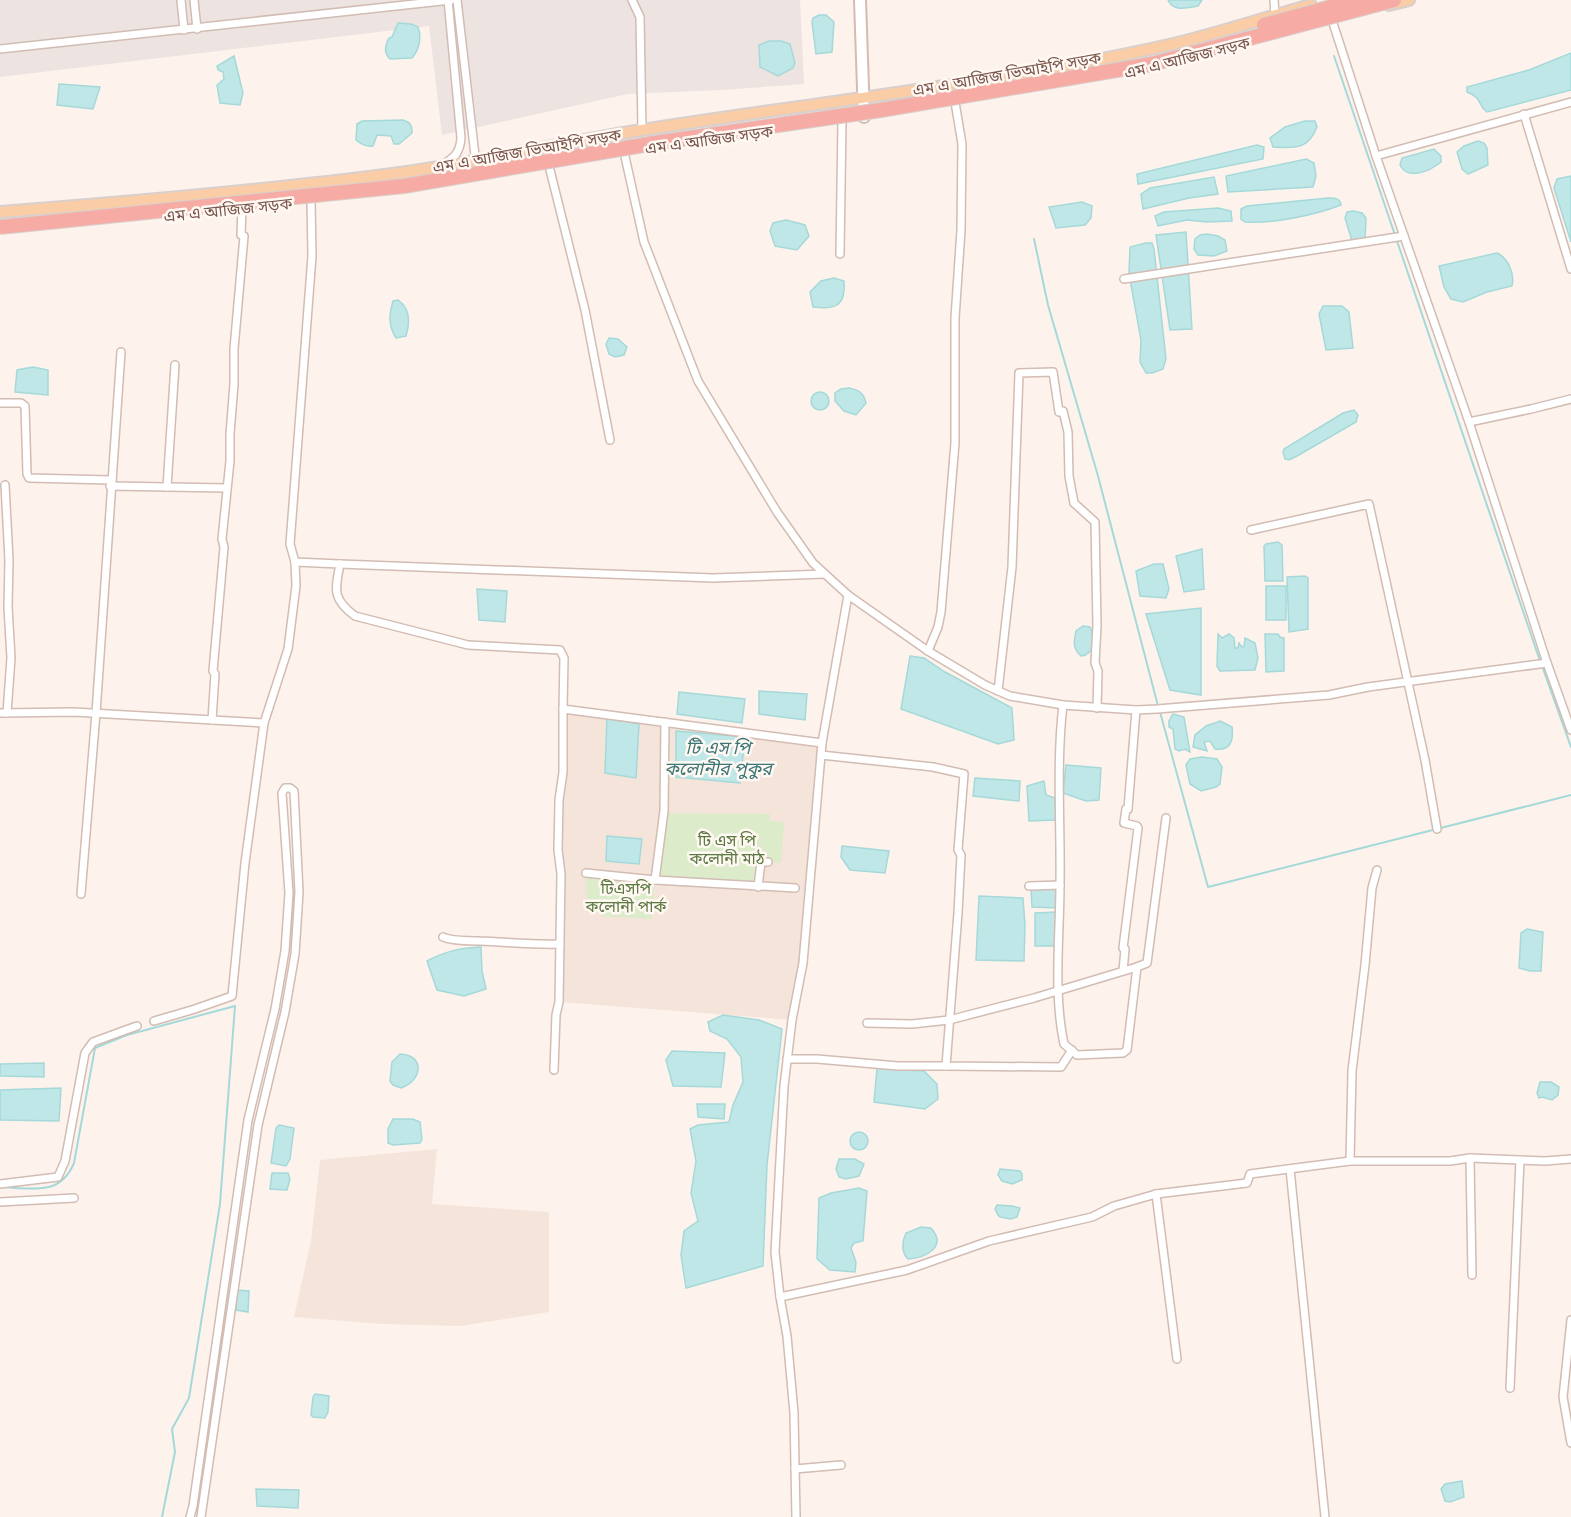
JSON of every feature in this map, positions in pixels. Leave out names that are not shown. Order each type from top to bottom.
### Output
[{"type":"highway","points":[[0,218],[403,177],[641,136],[991,84],[1150,56],[1357,0]]},
{"type":"highway","points":[[0,226],[404,186],[661,142],[893,108],[1152,64],[1394,0]]},
{"type":"main road","name":"এম এ আজিজ ভিআইপি সড়ক","points":[[0,212],[348,178],[439,166],[642,130],[862,99],[1172,44],[1331,0]]},
{"type":"main road","name":"এম এ আজিজ সড়ক","points":[[0,232],[391,193],[624,152],[842,121],[1153,68],[1409,0]]},
{"type":"street","points":[[181,0],[184,30]]},
{"type":"street","points":[[194,0],[197,29]]},
{"type":"street","points":[[0,49],[449,0],[461,138],[460,149],[453,158],[439,166]]},
{"type":"street","points":[[457,0],[477,178]]},
{"type":"street","points":[[632,0],[640,17],[642,130]]},
{"type":"street","points":[[860,0],[864,117]]},
{"type":"street","points":[[1274,0],[1275,15]]},
{"type":"street","points":[[1332,20],[1571,730]]},
{"type":"street","points":[[928,651],[938,627],[941,612],[955,443],[955,318],[962,195],[962,144],[955,102]]},
{"type":"street","points":[[1376,156],[1571,102]]},
{"type":"street","points":[[1524,114],[1571,269]]},
{"type":"street","points":[[840,254],[842,121]]},
{"type":"street","points":[[624,152],[644,242],[698,381],[777,512],[813,563],[848,595],[928,651],[985,685],[1010,696],[1063,705],[1136,710],[1329,695],[1408,681],[1547,663]]},
{"type":"street","points":[[549,166],[585,310],[610,440]]},
{"type":"street","points":[[154,1021],[195,1010],[232,996],[245,862],[264,723],[288,649],[296,586],[295,562],[290,544],[312,256],[312,201]]},
{"type":"street","points":[[212,720],[215,674],[213,671],[224,547],[222,539],[244,236],[241,235],[242,209]]},
{"type":"street","points":[[1124,279],[1404,236]]},
{"type":"street","points":[[81,894],[108,554],[110,483],[121,352]]},
{"type":"street","points":[[167,487],[175,365]]},
{"type":"street","points":[[998,691],[1012,567],[1019,373],[1053,372],[1059,412],[1063,411],[1068,432],[1069,476],[1074,503],[1095,522],[1097,708]]},
{"type":"street","points":[[1469,422],[1571,399]]},
{"type":"street","points":[[0,403],[21,403],[25,406],[29,478],[167,487],[226,488]]},
{"type":"street","points":[[5,485],[11,658],[4,713],[96,713],[264,723]]},
{"type":"street","points":[[1251,530],[1369,504],[1408,681],[1437,829]]},
{"type":"street","points":[[295,562],[713,578],[825,574]]},
{"type":"street","points":[[340,564],[337,597],[340,606],[355,616],[468,645],[560,650],[564,658],[563,762],[559,800],[558,850],[561,873],[559,1002],[556,1015],[554,1070]]},
{"type":"street","points":[[796,1517],[792,1391],[775,1252],[787,1059],[803,963],[820,755],[848,595]]},
{"type":"street","points":[[1063,705],[1058,743],[1060,885],[1058,969],[1064,1044],[1077,1055],[1123,1053],[1127,1050],[1137,967]]},
{"type":"street","points":[[563,709],[822,743]]},
{"type":"street","points":[[1123,971],[1124,938],[1138,828],[1124,823],[1126,809],[1128,809],[1136,710]]},
{"type":"street","points":[[655,880],[664,811],[665,722]]},
{"type":"street","points":[[820,755],[933,767],[964,774],[958,850],[961,855],[958,913],[946,1066]]},
{"type":"street","points":[[190,1517],[248,1120],[275,1009],[285,951],[289,893],[282,793],[285,788],[290,788],[294,791],[299,892],[295,954],[285,1012],[258,1125],[201,1517]]},
{"type":"street","points":[[867,1023],[912,1024],[949,1020],[1059,991],[1147,963],[1166,818]]},
{"type":"street","points":[[758,887],[761,862],[768,862]]},
{"type":"street","points":[[1350,1161],[1352,1071],[1372,888],[1377,870]]},
{"type":"street","points":[[586,873],[655,880],[795,888]]},
{"type":"street","points":[[1029,886],[1060,885]]},
{"type":"street","points":[[444,937],[456,941],[526,945],[560,944]]},
{"type":"street","points":[[0,1184],[58,1177],[65,1161],[85,1053],[93,1042],[137,1026]]},
{"type":"street","points":[[787,1059],[817,1059],[898,1066],[1061,1066],[1072,1050]]},
{"type":"street","points":[[780,1297],[907,1270],[989,1241],[1092,1217],[1114,1206],[1156,1194],[1247,1183],[1250,1174],[1350,1161],[1450,1161],[1470,1158],[1545,1161],[1571,1159]]},
{"type":"street","points":[[1470,1158],[1472,1275]]},
{"type":"street","points":[[1510,1388],[1520,1160]]},
{"type":"street","points":[[1290,1169],[1325,1517]]},
{"type":"street","points":[[1156,1194],[1177,1359]]},
{"type":"street","points":[[0,1202],[74,1198]]},
{"type":"street","points":[[1571,1320],[1563,1396],[1571,1443]]},
{"type":"street","points":[[795,1469],[841,1465]]},
{"type":"shaded area","points":[[0,0],[800,0],[804,84],[628,94],[442,135],[429,26],[0,77]]},
{"type":"shaded area","points":[[563,709],[822,743],[803,963],[792,1020],[559,1002],[558,850]]},
{"type":"shaded area","points":[[437,1149],[432,1204],[549,1212],[549,1312],[461,1326],[383,1324],[294,1317],[311,1241],[320,1160]]},
{"type":"green space","name":"টি এস পি কলোনী মাঠ","points":[[664,813],[770,814],[770,821],[784,822],[781,863],[761,862],[759,887],[655,880]]},
{"type":"green space","name":"টিএসপি কলোনী পার্ক","points":[[586,873],[655,880],[652,919],[602,916],[603,912],[587,911]]},
{"type":"water","points":[[1168,0],[1202,0],[1198,6],[1177,8]]},
{"type":"water","points":[[826,15],[834,22],[832,52],[816,54],[812,22],[813,18]]},
{"type":"water","points":[[398,23],[418,27],[419,44],[412,58],[390,59],[387,54],[387,43]]},
{"type":"water","points":[[769,41],[790,44],[795,63],[793,68],[778,76],[760,67],[759,45]]},
{"type":"water","points":[[1571,53],[1571,90],[1487,112],[1478,99],[1467,92],[1467,87],[1529,70]]},
{"type":"water","points":[[234,56],[243,93],[240,105],[220,103],[217,85],[224,79],[223,72],[218,70],[217,66]]},
{"type":"water","points":[[59,84],[100,87],[93,109],[57,105]]},
{"type":"water","points":[[403,120],[408,122],[412,133],[399,144],[394,144],[391,136],[377,135],[373,146],[364,145],[356,140],[357,124],[362,121]]},
{"type":"water","points":[[1305,121],[1315,121],[1317,127],[1305,144],[1294,147],[1273,147],[1270,138],[1285,127]]},
{"type":"water","points":[[1478,141],[1484,143],[1487,148],[1488,165],[1468,174],[1462,169],[1457,152],[1464,146]]},
{"type":"water","points":[[1257,145],[1264,147],[1263,159],[1138,184],[1137,174]]},
{"type":"water","points":[[1434,149],[1441,156],[1441,162],[1431,169],[1419,173],[1408,173],[1400,165],[1402,158]]},
{"type":"water","points":[[1306,159],[1314,163],[1316,176],[1313,187],[1228,192],[1226,176]]},
{"type":"water","points":[[1571,176],[1571,242],[1554,188],[1557,179]]},
{"type":"water","points":[[1214,177],[1218,194],[1143,209],[1141,194],[1150,188]]},
{"type":"water","points":[[1337,199],[1341,205],[1281,220],[1245,222],[1241,219],[1241,209],[1247,206]]},
{"type":"water","points":[[1082,202],[1092,206],[1091,218],[1085,225],[1056,228],[1049,207]]},
{"type":"water","points":[[1218,208],[1231,211],[1232,221],[1187,220],[1158,226],[1155,216],[1164,212]]},
{"type":"water","points":[[1347,212],[1362,213],[1366,218],[1365,241],[1352,241],[1345,218]]},
{"type":"water","points":[[786,220],[805,225],[809,236],[797,250],[775,246],[770,231],[773,223]]},
{"type":"water","points":[[1186,232],[1192,329],[1170,330],[1156,235]]},
{"type":"water","points":[[1207,234],[1225,240],[1227,251],[1214,256],[1198,255],[1194,249],[1195,239]]},
{"type":"water","points":[[1152,243],[1154,249],[1166,359],[1163,369],[1152,373],[1146,373],[1140,362],[1141,340],[1129,274],[1130,247]]},
{"type":"water","points":[[1497,253],[1510,267],[1512,286],[1487,292],[1463,302],[1451,299],[1444,287],[1439,266]]},
{"type":"water","points":[[834,278],[844,281],[841,301],[833,307],[813,307],[810,292],[821,281]]},
{"type":"water","points":[[398,300],[405,308],[409,321],[406,336],[396,338],[390,324],[390,315],[393,301]]},
{"type":"water","points":[[1323,306],[1342,306],[1349,312],[1353,348],[1326,350],[1319,314]]},
{"type":"water","points":[[609,338],[618,339],[627,347],[624,355],[615,357],[609,354],[606,344]]},
{"type":"water","points":[[33,367],[48,370],[48,395],[15,392],[17,370]]},
{"type":"water","points":[[849,388],[860,392],[866,403],[856,415],[844,411],[835,401],[835,393]]},
{"type":"water","points":[[816,392],[824,392],[829,397],[827,408],[816,410],[811,405],[811,397]]},
{"type":"water","points":[[1354,410],[1358,415],[1356,422],[1297,456],[1289,460],[1285,459],[1284,449],[1343,413]]},
{"type":"water","points":[[1278,542],[1282,545],[1283,581],[1265,581],[1264,546]]},
{"type":"water","points":[[1202,549],[1204,589],[1184,592],[1176,556]]},
{"type":"water","points":[[1154,564],[1163,564],[1169,589],[1166,598],[1140,596],[1136,571]]},
{"type":"water","points":[[1305,576],[1308,578],[1308,629],[1289,632],[1287,577]]},
{"type":"water","points":[[1266,586],[1286,586],[1286,620],[1266,620]]},
{"type":"water","points":[[477,589],[507,591],[505,622],[479,620]]},
{"type":"water","points":[[1201,608],[1201,695],[1170,690],[1146,614]]},
{"type":"water","points":[[1083,626],[1090,627],[1093,645],[1086,655],[1081,656],[1074,642],[1076,631]]},
{"type":"water","points":[[1218,634],[1222,638],[1229,634],[1234,638],[1235,648],[1238,648],[1239,643],[1242,647],[1244,646],[1245,638],[1255,643],[1258,658],[1255,670],[1220,671],[1217,666]]},
{"type":"water","points":[[1265,634],[1278,634],[1284,638],[1284,671],[1266,672]]},
{"type":"water","points":[[910,656],[924,658],[1012,708],[1014,740],[998,744],[901,709]]},
{"type":"water","points":[[759,691],[807,694],[805,720],[759,714]]},
{"type":"water","points":[[679,692],[745,699],[742,723],[677,714]]},
{"type":"water","points":[[1173,714],[1184,717],[1190,752],[1185,749],[1179,751],[1175,749],[1173,729],[1169,727]]},
{"type":"water","points":[[607,718],[639,724],[636,778],[605,773]]},
{"type":"water","points":[[1220,721],[1232,727],[1231,741],[1227,747],[1215,749],[1210,741],[1204,742],[1207,751],[1193,747],[1195,735],[1206,726]]},
{"type":"water","name":"টি এস পি কলোনীর পুকুর","points":[[676,731],[745,737],[740,783],[676,777]]},
{"type":"water","points":[[1202,757],[1217,759],[1222,767],[1220,784],[1201,791],[1190,784],[1186,765],[1190,759]]},
{"type":"water","points":[[1066,765],[1101,768],[1099,800],[1086,801],[1063,793]]},
{"type":"water","points":[[975,778],[1020,781],[1019,801],[973,796]]},
{"type":"water","points":[[1044,781],[1046,795],[1055,798],[1056,820],[1029,821],[1027,786]]},
{"type":"water","points":[[607,836],[642,839],[639,864],[606,861]]},
{"type":"water","points":[[842,846],[889,851],[885,873],[850,870],[841,857]]},
{"type":"water","points":[[1059,888],[1057,908],[1032,907],[1031,889]]},
{"type":"water","points":[[979,896],[1023,898],[1024,961],[976,960]]},
{"type":"water","points":[[1057,912],[1056,946],[1035,946],[1035,913]]},
{"type":"water","points":[[1527,929],[1543,932],[1541,971],[1519,968],[1521,933]]},
{"type":"water","points":[[481,947],[482,971],[486,989],[464,996],[437,990],[427,961],[453,951]]},
{"type":"water","points":[[723,1015],[759,1020],[782,1029],[767,1165],[763,1266],[686,1288],[681,1255],[684,1231],[698,1221],[691,1193],[696,1161],[690,1129],[698,1125],[729,1122],[733,1105],[743,1082],[741,1057],[727,1039],[710,1031],[708,1022]]},
{"type":"water","points":[[672,1051],[725,1053],[721,1087],[673,1086],[666,1060]]},
{"type":"water","points":[[400,1054],[414,1059],[418,1068],[414,1079],[401,1088],[390,1081],[392,1062]]},
{"type":"water","points":[[44,1063],[44,1077],[0,1076],[0,1064]]},
{"type":"water","points":[[877,1068],[924,1071],[937,1084],[938,1099],[925,1109],[874,1102]]},
{"type":"water","points":[[1540,1082],[1551,1082],[1559,1087],[1558,1095],[1552,1100],[1539,1098],[1537,1093]]},
{"type":"water","points":[[61,1088],[59,1121],[0,1120],[0,1090]]},
{"type":"water","points":[[697,1104],[725,1104],[724,1119],[698,1117]]},
{"type":"water","points":[[393,1119],[413,1119],[420,1122],[422,1139],[420,1143],[393,1145],[388,1143],[388,1129]]},
{"type":"water","points":[[279,1125],[294,1128],[290,1159],[286,1166],[271,1163],[276,1128]]},
{"type":"water","points":[[855,1132],[863,1132],[868,1137],[866,1148],[855,1150],[850,1145],[850,1137]]},
{"type":"water","points":[[839,1159],[855,1159],[864,1164],[859,1176],[846,1179],[839,1177],[836,1169]]},
{"type":"water","points":[[1000,1169],[1020,1171],[1022,1180],[1012,1184],[1002,1181],[998,1175]]},
{"type":"water","points":[[272,1173],[288,1173],[290,1179],[287,1190],[270,1189]]},
{"type":"water","points":[[859,1188],[867,1191],[863,1241],[854,1243],[851,1248],[856,1262],[855,1272],[830,1270],[817,1259],[819,1198],[831,1193]]},
{"type":"water","points":[[997,1205],[1020,1208],[1017,1217],[1011,1219],[1000,1217],[995,1209]]},
{"type":"water","points":[[921,1227],[931,1228],[936,1235],[936,1246],[927,1254],[908,1259],[903,1250],[906,1233]]},
{"type":"water","points":[[237,1290],[249,1291],[248,1312],[236,1310]]},
{"type":"water","points":[[315,1394],[329,1396],[328,1412],[325,1418],[311,1415]]},
{"type":"water","points":[[1462,1481],[1464,1497],[1450,1502],[1445,1501],[1441,1489],[1445,1484]]},
{"type":"water","points":[[256,1489],[299,1490],[298,1508],[257,1506]]},
{"type":"waterway","points":[[1334,56],[1540,661]]},
{"type":"waterway","points":[[1034,239],[1048,305],[1098,476],[1158,706]]},
{"type":"waterway","points":[[1542,666],[1571,747]]},
{"type":"waterway","points":[[1160,712],[1208,887],[1571,795]]},
{"type":"waterway","points":[[0,1187],[43,1188],[53,1186],[68,1174],[74,1163],[95,1048],[127,1035],[235,1006],[220,1204],[189,1398],[172,1429],[175,1452],[162,1517]]}]
